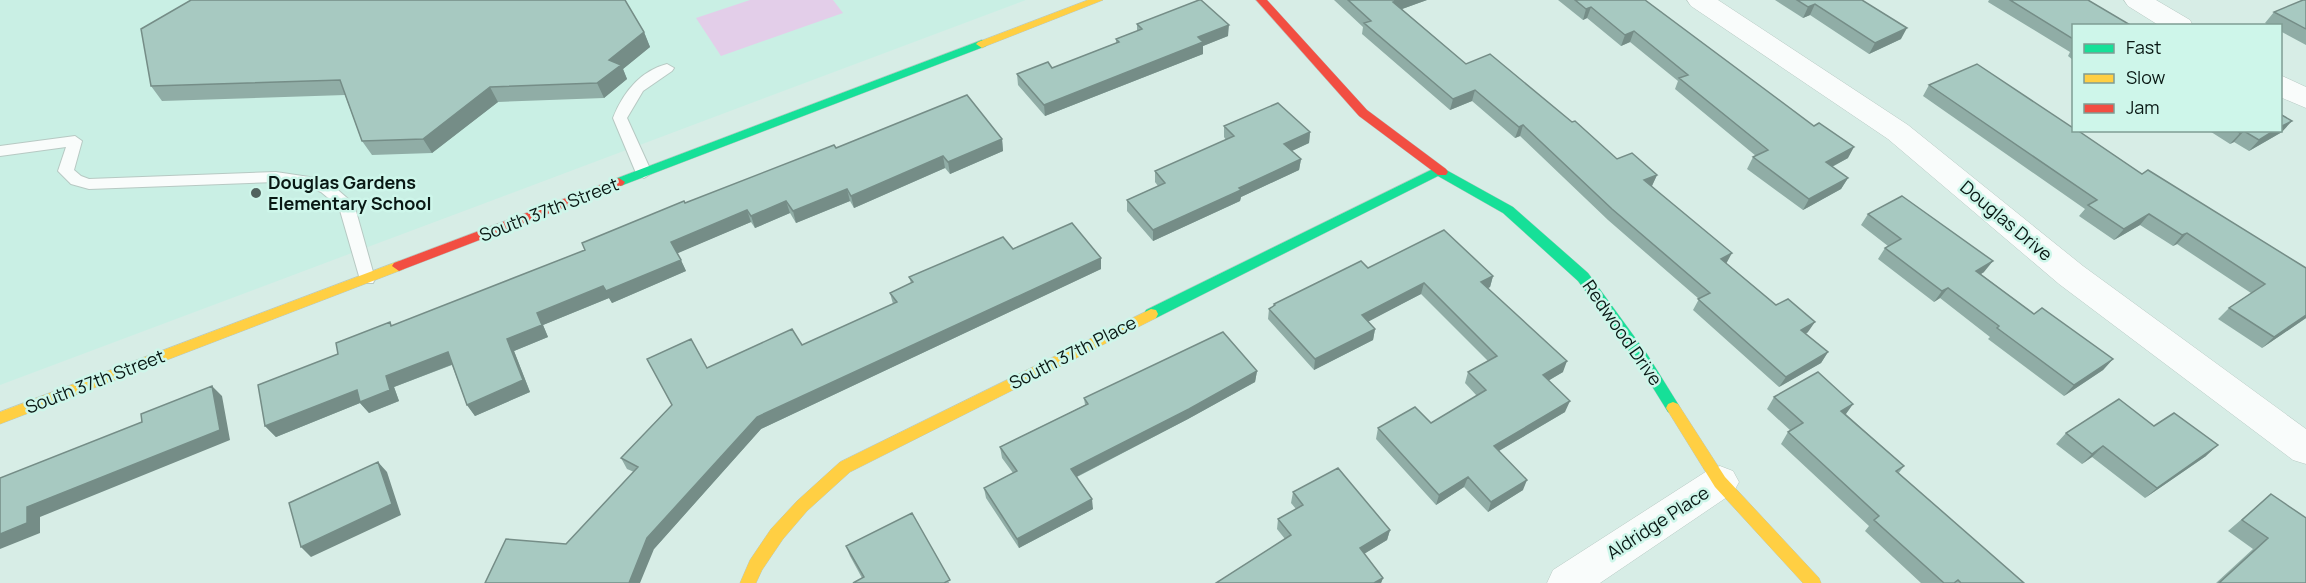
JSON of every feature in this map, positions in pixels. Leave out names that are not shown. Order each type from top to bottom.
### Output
[{"type":"street","name":"South 37th Street","points":[[0,418],[1098,0]]},
{"type":"street","name":"Redwood Drive","points":[[1261,0],[1364,113],[1439,170],[1508,210],[1583,277],[1642,358],[1720,482],[1813,583]]},
{"type":"street","name":"Douglas Drive","points":[[1700,0],[1899,132],[2071,275],[2306,449]]},
{"type":"street","points":[[2137,0],[2177,24]]},
{"type":"street","points":[[2282,85],[2306,99]]},
{"type":"street","name":"South 37th Place","points":[[748,583],[758,558],[795,511],[844,467],[1439,170]]},
{"type":"street","name":"Aldridge Place","points":[[1566,583],[1720,482]]},
{"type":"lane","points":[[644,173],[620,118],[628,96],[645,79],[667,68]]},
{"type":"lane","points":[[0,151],[75,141],[66,171],[76,180],[89,184],[276,177],[311,182],[326,188],[346,204],[367,279]]},
{"type":"shaded area","name":"Douglas Gardens Elementary School","points":[[0,0],[1026,0],[0,385]]},
{"type":"shaded area","points":[[750,0],[833,0],[843,13],[721,56],[696,18]]},
{"type":"building","points":[[191,0],[625,0],[644,32],[609,60],[621,65],[597,83],[490,87],[423,139],[362,141],[340,80],[151,86],[141,29]]},
{"type":"building","points":[[1199,0],[1229,25],[1198,37],[1203,42],[1044,105],[1017,74],[1048,62],[1052,68],[1119,42],[1116,39],[1142,29],[1137,24]]},
{"type":"building","points":[[1348,0],[1399,0],[1393,2],[1466,64],[1490,54],[1572,122],[1575,121],[1617,159],[1632,153],[1657,175],[1644,180],[1732,253],[1721,259],[1776,305],[1788,299],[1815,322],[1801,330],[1828,352],[1786,377],[1698,299],[1710,293],[1612,209],[1523,125],[1519,127],[1475,90],[1453,99],[1364,23],[1371,21]]},
{"type":"building","points":[[1575,0],[1645,0],[1814,126],[1819,123],[1854,147],[1826,162],[1848,178],[1809,199],[1753,157],[1768,150],[1679,78],[1688,75],[1634,31],[1625,35],[1591,7],[1586,9]]},
{"type":"building","points":[[1797,0],[1862,0],[1907,28],[1875,43],[1815,4],[1808,7]]},
{"type":"building","points":[[2010,0],[2088,0],[2129,24],[2072,24],[2072,38]]},
{"type":"building","points":[[2306,0],[2306,29],[2274,12]]},
{"type":"building","points":[[1977,64],[2072,127],[2072,132],[2080,132],[2142,174],[2148,170],[2306,268],[2306,315],[2274,337],[2229,308],[2265,284],[2187,233],[2182,235],[2149,214],[2124,229],[2088,205],[2097,200],[1929,85]]},
{"type":"building","points":[[967,95],[1002,139],[948,162],[943,156],[851,196],[847,189],[793,211],[786,201],[751,216],[747,210],[671,242],[681,260],[606,291],[603,286],[537,313],[542,325],[507,339],[523,380],[467,405],[448,352],[386,376],[390,390],[360,402],[357,390],[265,426],[258,385],[338,354],[336,343],[390,322],[391,326],[585,250],[582,243],[684,201],[685,203],[834,145],[836,148]]},
{"type":"building","points":[[1278,103],[1310,132],[1284,144],[1301,159],[1239,188],[1241,190],[1153,230],[1127,200],[1165,183],[1155,171],[1234,136],[1224,126]]},
{"type":"building","points":[[2282,115],[2292,121],[2282,126]]},
{"type":"building","points":[[2246,132],[2272,132],[2259,140]]},
{"type":"building","points":[[1902,196],[1993,261],[1976,271],[2034,314],[2042,308],[2113,359],[2074,385],[1997,328],[1999,326],[1948,288],[1942,291],[1885,248],[1901,239],[1868,214]]},
{"type":"building","points":[[1072,223],[1101,258],[757,417],[647,538],[629,583],[485,583],[506,539],[566,544],[638,467],[621,458],[672,405],[647,359],[691,339],[707,368],[792,329],[802,345],[897,302],[890,293],[913,282],[909,277],[1003,237],[1013,249]]},
{"type":"building","points":[[1444,230],[1493,276],[1481,282],[1567,361],[1543,375],[1570,401],[1494,446],[1527,480],[1491,502],[1468,477],[1439,495],[1378,428],[1415,407],[1431,423],[1486,390],[1468,372],[1497,356],[1424,283],[1362,315],[1375,329],[1315,359],[1269,309],[1274,304],[1361,261],[1368,268]]},
{"type":"building","points":[[1223,332],[1257,371],[1189,409],[1071,469],[1092,499],[1017,539],[984,488],[1017,471],[1000,447],[1088,404],[1084,398]]},
{"type":"building","points":[[1818,372],[1853,404],[1841,411],[1904,466],[1896,471],[2024,583],[1961,583],[1958,580],[1954,583],[1944,583],[1874,520],[1879,516],[1788,432],[1803,423],[1774,397]]},
{"type":"building","points":[[212,386],[220,430],[27,507],[27,523],[0,534],[0,478],[142,422],[141,414]]},
{"type":"building","points":[[2119,399],[2154,426],[2174,413],[2218,445],[2157,488],[2103,446],[2092,454],[2066,433]]},
{"type":"building","points":[[378,462],[392,504],[301,547],[289,503]]},
{"type":"building","points":[[1338,468],[1390,530],[1360,548],[1383,578],[1374,583],[1216,583],[1291,535],[1278,519],[1303,505],[1293,492]]},
{"type":"building","points":[[2271,494],[2306,518],[2306,583],[2219,583],[2268,538],[2242,520]]},
{"type":"building","points":[[912,513],[950,580],[944,583],[853,583],[864,577],[846,546]]},
{"type":"traffic: fast","points":[[619,182],[982,44]]},
{"type":"traffic: fast","points":[[1151,314],[1439,170]]},
{"type":"traffic: fast","points":[[1442,172],[1508,210],[1583,277],[1642,358],[1673,408]]},
{"type":"traffic: slow","points":[[982,44],[1098,0]]},
{"type":"traffic: slow","points":[[0,418],[399,266]]},
{"type":"traffic: slow","points":[[748,583],[756,565],[777,534],[802,506],[845,467],[1151,314]]},
{"type":"traffic: slow","points":[[1673,408],[1720,482],[1813,583]]},
{"type":"traffic: jam","points":[[1261,0],[1363,113],[1442,172]]},
{"type":"traffic: jam","points":[[399,266],[619,182]]},
{"type":"place","name":"Douglas Gardens Elementary School","points":[[256,193]]}]
